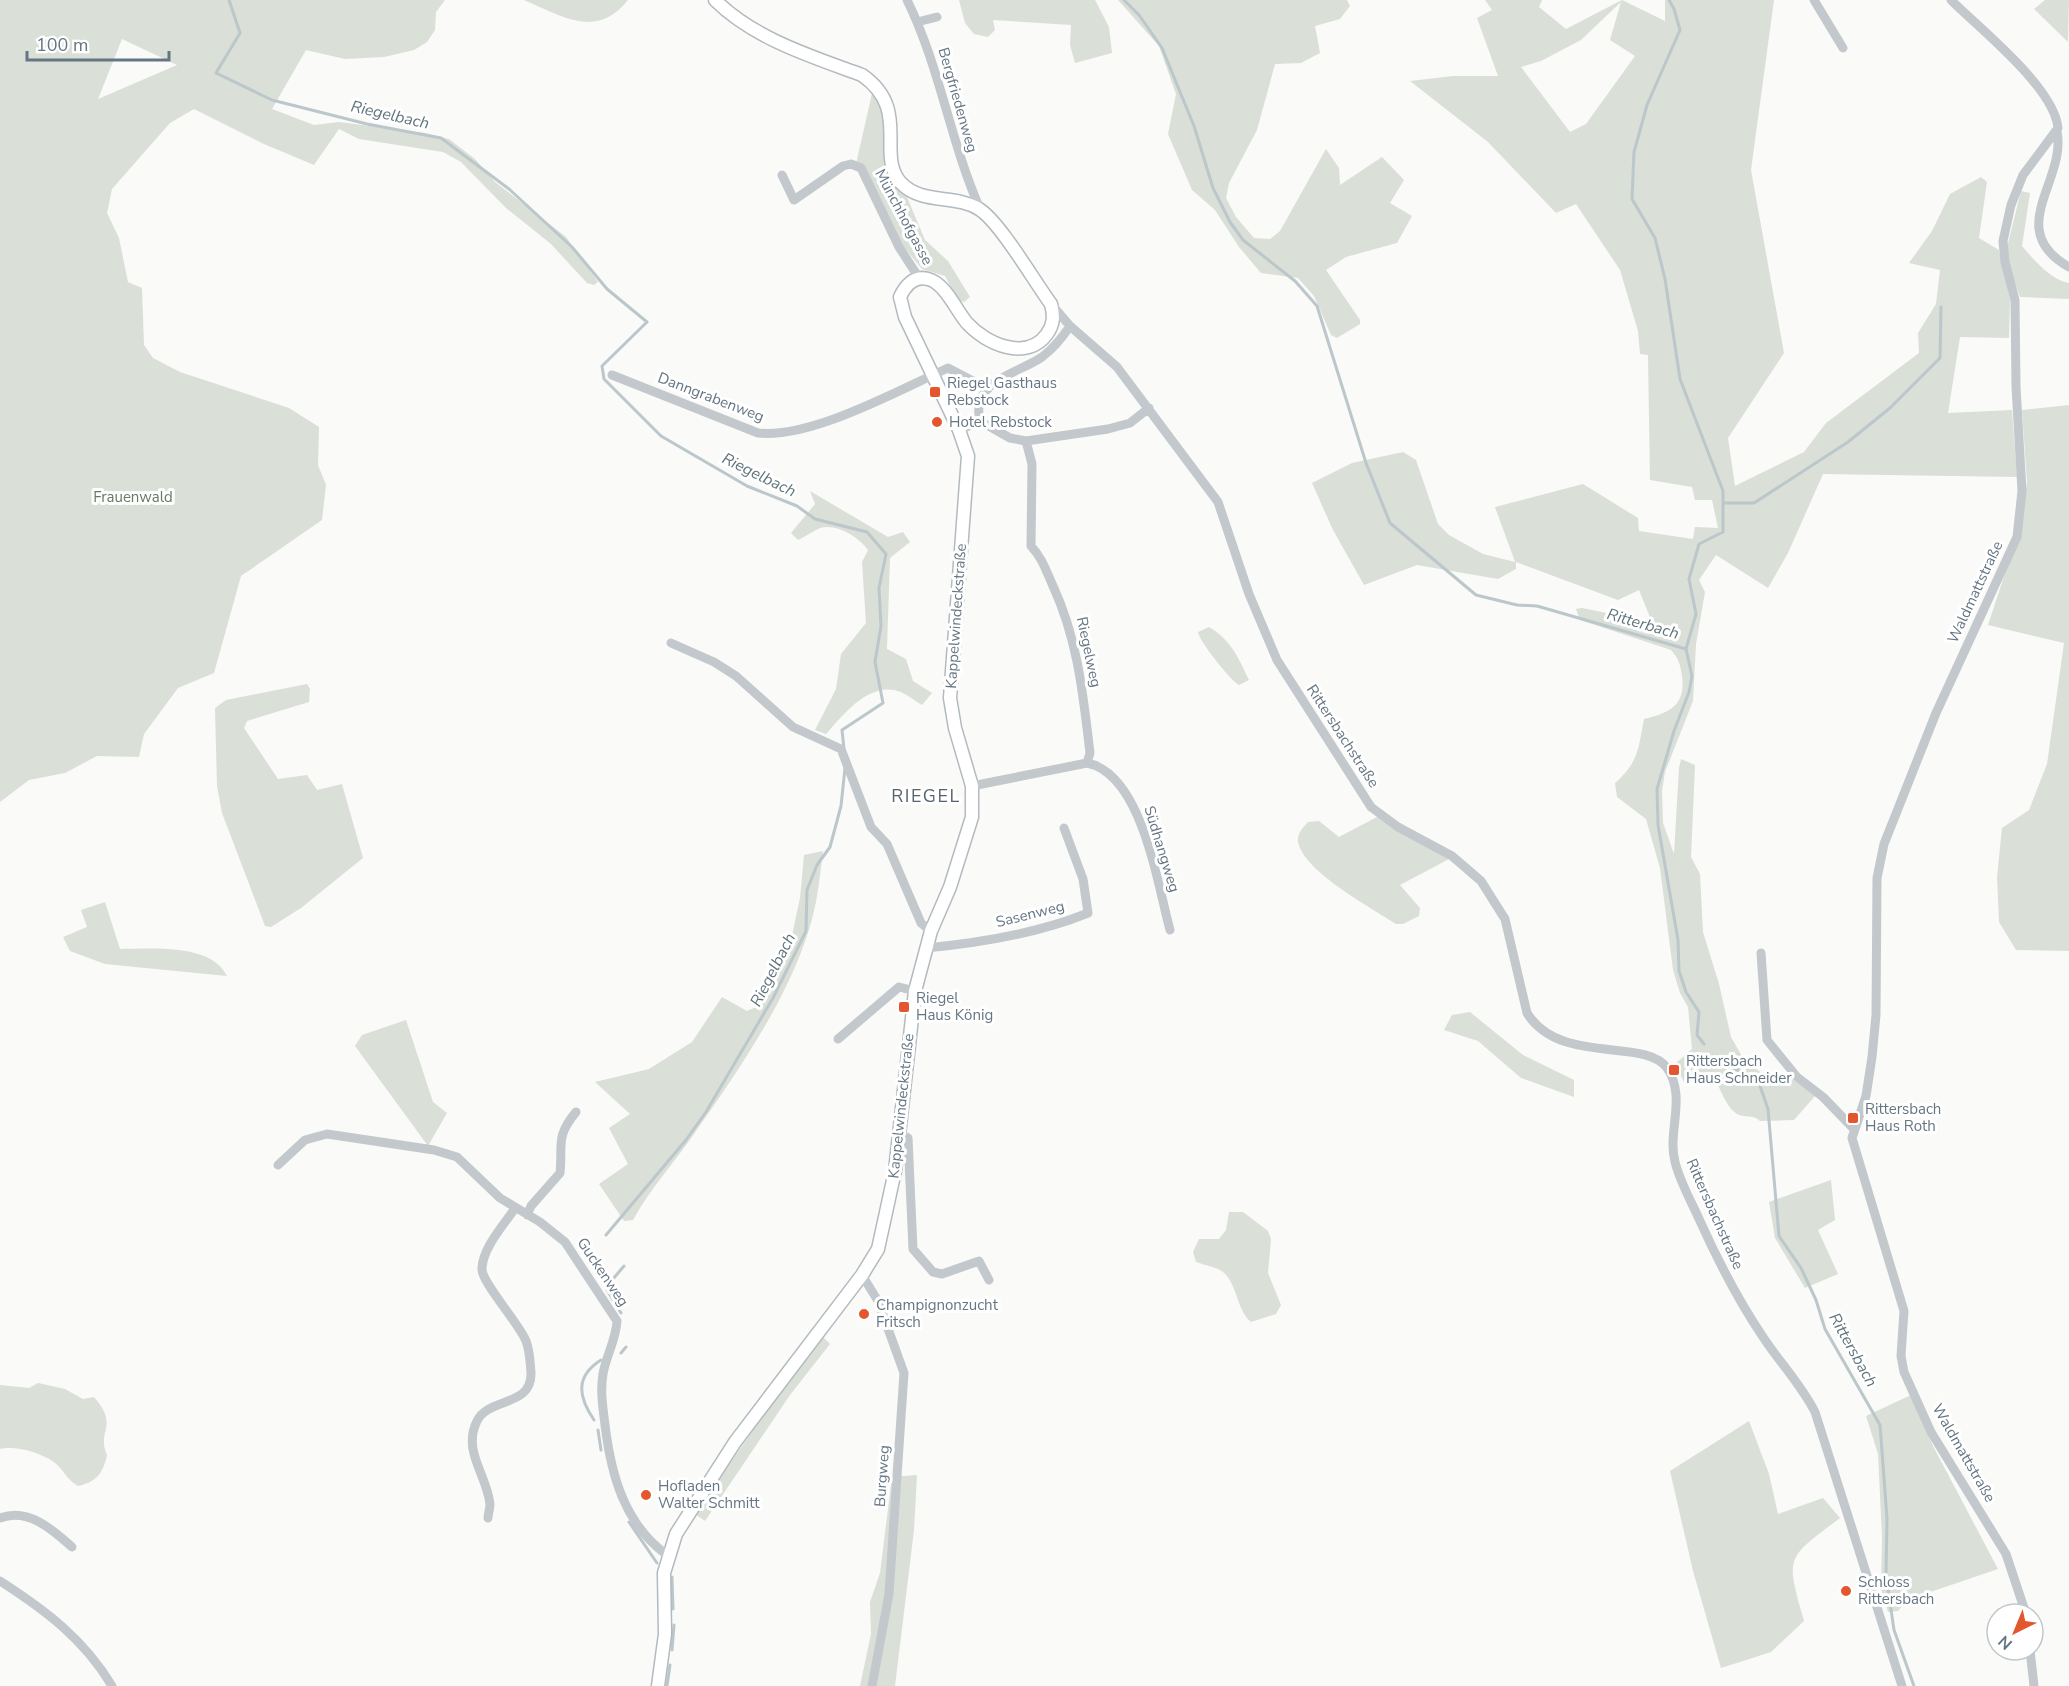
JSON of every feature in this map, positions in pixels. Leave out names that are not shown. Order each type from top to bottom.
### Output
[{"type":"street","points":[[716,0],[743,22],[770,38],[862,75],[873,83],[888,105],[892,128],[893,160],[900,182],[923,196],[961,202],[980,209],[1051,304],[1054,316],[1046,336],[1029,349],[1008,348],[978,333],[939,285],[926,278],[919,278]]},
{"type":"street","name":"Bergfriedenweg","points":[[907,0],[931,55],[959,160],[980,209]]},
{"type":"street","points":[[1814,0],[1843,48]]},
{"type":"street","points":[[1951,0],[2036,82],[2053,108],[2060,147],[2043,198],[2038,224],[2046,249],[2069,267]]},
{"type":"street","points":[[917,22],[937,17]]},
{"type":"street","points":[[2057,130],[2069,130]]},
{"type":"street","name":"Waldmattstraße","points":[[2022,1602],[2006,1554],[1931,1432],[1904,1372],[1901,1356],[1904,1311],[1852,1138],[1853,1128],[1866,1096],[1872,1057],[1876,1015],[1877,878],[1884,844],[1936,713],[2017,537],[2022,491],[2016,387],[2015,300],[2005,262],[2003,241],[2011,206],[2023,175],[2057,130]]},
{"type":"street","name":"Münchhofgasse","points":[[782,175],[794,200],[843,166],[851,164],[861,168],[899,247],[919,278]]},
{"type":"street","name":"Kappelwindeckstraße","points":[[658,1686],[665,1634],[663,1586],[668,1555],[675,1534],[710,1477],[798,1356],[862,1275],[878,1249],[901,1134],[915,991],[931,931],[972,817],[972,786],[955,728],[950,698],[968,469],[966,446],[900,307],[904,289],[919,278]]},
{"type":"street","name":"Rittersbachstraße","points":[[1051,304],[1070,326],[1117,367],[1218,502],[1249,594],[1276,660],[1371,807],[1464,865],[1481,881],[1492,897],[1505,919],[1527,1013],[1533,1022],[1546,1033],[1572,1045],[1655,1058],[1665,1065],[1677,1101],[1674,1156],[1682,1183],[1731,1286],[1764,1339],[1803,1389],[1815,1412],[1902,1686]]},
{"type":"street","points":[[980,421],[979,403],[987,389],[1001,376],[1040,358],[1059,342],[1070,326]]},
{"type":"street","points":[[933,375],[948,368],[956,370],[987,389]]},
{"type":"street","name":"Danngrabenweg","points":[[612,375],[758,433],[777,435],[868,406],[933,375]]},
{"type":"street","points":[[980,421],[1010,438],[1026,441],[1108,429],[1130,423],[1149,408]]},
{"type":"street","points":[[959,430],[980,421]]},
{"type":"street","name":"Riegelweg","points":[[1026,441],[1032,464],[1031,546],[1044,561],[1062,601],[1081,674],[1090,753],[1087,763]]},
{"type":"street","points":[[671,643],[714,662],[736,676],[793,727],[841,749],[871,827],[887,844],[921,923],[931,931]]},
{"type":"street","points":[[972,786],[1028,777],[1087,763]]},
{"type":"street","name":"Südhangweg","points":[[1087,763],[1107,770],[1117,779],[1136,808],[1170,930]]},
{"type":"street","name":"Sasenweg","points":[[926,948],[976,943],[1040,929],[1088,913],[1083,879],[1064,828]]},
{"type":"street","points":[[1761,953],[1767,1040],[1797,1077],[1823,1097],[1853,1128]]},
{"type":"street","points":[[838,1039],[899,987],[915,991]]},
{"type":"street","points":[[527,1215],[531,1206],[560,1173],[559,1153],[563,1136],[568,1122],[576,1112]]},
{"type":"street","points":[[901,1134],[908,1138],[910,1156],[913,1249],[933,1272],[942,1274],[979,1261],[989,1280]]},
{"type":"street","name":"Guckenweg","points":[[278,1165],[305,1140],[320,1135],[434,1150],[466,1163],[500,1198],[565,1242],[614,1314],[616,1330],[603,1373],[602,1388],[611,1470],[619,1493],[635,1520],[651,1541],[668,1555]]},
{"type":"street","points":[[488,1518],[490,1506],[471,1447],[474,1429],[480,1417],[521,1396],[529,1388],[531,1376],[525,1339],[505,1306],[484,1280],[481,1269],[495,1238],[515,1208]]},
{"type":"street","name":"Burgweg","points":[[862,1275],[878,1301],[904,1373],[889,1594],[872,1686]]},
{"type":"street","points":[[0,1518],[17,1515],[38,1521],[72,1547]]},
{"type":"street","points":[[0,1581],[68,1630],[82,1643],[112,1686]]},
{"type":"street","points":[[2031,1662],[2034,1686]]},
{"type":"green space","name":"Frauenwald","points":[[0,0],[445,0],[436,12],[435,30],[427,42],[414,50],[384,57],[345,59],[306,50],[272,109],[314,125],[339,122],[425,133],[449,139],[475,159],[495,182],[566,237],[598,282],[594,285],[587,283],[551,244],[506,208],[461,162],[443,152],[359,139],[339,129],[314,165],[264,144],[194,109],[170,123],[112,189],[107,213],[119,238],[128,282],[142,288],[144,345],[153,358],[180,372],[289,408],[319,427],[318,465],[326,485],[322,520],[241,576],[214,673],[178,688],[144,734],[139,757],[97,756],[65,773],[29,780],[0,802]],"holes":[[[122,39],[177,65],[98,99]]]},
{"type":"green space","points":[[524,0],[628,0],[616,12],[604,19],[591,22],[565,18]]},
{"type":"green space","points":[[959,0],[1095,0],[1109,27],[1112,53],[1075,63],[1070,45],[1071,25],[993,20],[995,30],[988,37],[974,34],[965,23]]},
{"type":"green space","points":[[1118,0],[1347,0],[1350,6],[1340,19],[1315,26],[1320,53],[1301,63],[1275,64],[1257,130],[1229,183],[1226,198],[1236,217],[1254,238],[1270,239],[1280,231],[1326,149],[1339,168],[1340,185],[1382,157],[1404,180],[1390,203],[1412,216],[1397,243],[1346,257],[1326,270],[1360,320],[1360,324],[1337,338],[1331,335],[1314,296],[1298,278],[1261,273],[1239,247],[1215,210],[1192,190],[1168,134],[1176,94],[1159,46]]},
{"type":"green space","points":[[1485,0],[1542,0],[1539,7],[1566,29],[1622,0],[1665,21],[1665,0],[1774,0],[1751,170],[1784,353],[1728,438],[1735,486],[1804,452],[1826,423],[1919,353],[1918,333],[1936,304],[1940,270],[1909,263],[1932,231],[1950,194],[1981,177],[1987,182],[1979,238],[1999,250],[2010,299],[2009,338],[1960,337],[1948,413],[2012,410],[2017,477],[1823,474],[1788,553],[1768,588],[1716,555],[1699,580],[1705,592],[1696,644],[1693,701],[1665,772],[1662,791],[1663,823],[1674,854],[1681,759],[1695,765],[1691,857],[1700,874],[1703,932],[1719,984],[1731,1037],[1743,1058],[1769,1079],[1792,1079],[1815,1096],[1794,1120],[1760,1121],[1737,1114],[1727,1104],[1716,1081],[1684,1082],[1675,1064],[1692,1049],[1688,1007],[1680,993],[1673,970],[1660,868],[1646,819],[1617,797],[1615,783],[1633,761],[1639,747],[1644,719],[1669,710],[1679,701],[1683,686],[1681,668],[1671,650],[1580,620],[1576,609],[1582,608],[1652,622],[1639,590],[1618,600],[1516,562],[1516,569],[1498,579],[1417,565],[1364,585],[1333,530],[1312,483],[1352,463],[1403,452],[1416,460],[1438,524],[1449,535],[1483,554],[1515,562],[1495,507],[1583,484],[1638,518],[1639,531],[1693,539],[1695,527],[1718,528],[1712,500],[1695,500],[1692,487],[1650,480],[1648,355],[1640,354],[1638,331],[1620,270],[1576,204],[1556,213],[1488,142],[1410,81],[1453,76],[1498,76],[1477,18],[1492,10]],"holes":[[[1621,2],[1610,40],[1635,56],[1586,124],[1570,132],[1521,67],[1541,61],[1581,40]]]},
{"type":"green space","points":[[2045,0],[2069,0],[2068,42],[2034,9]]},
{"type":"green space","points":[[873,89],[882,104],[904,190],[925,240],[948,261],[970,297],[964,302],[958,300],[945,276],[922,269],[902,245],[856,164]]},
{"type":"green space","points":[[2021,191],[2030,193],[2022,246],[2049,273],[2069,283],[2069,299],[2020,297],[2011,273],[2007,247]]},
{"type":"green space","points":[[2069,405],[2069,951],[2016,950],[1999,922],[1997,877],[2002,828],[2029,810],[2047,764],[2064,643],[1988,625],[2017,537],[2027,483],[2022,410]]},
{"type":"green space","points":[[810,491],[888,537],[903,532],[910,542],[890,558],[887,649],[906,659],[913,681],[932,693],[922,705],[901,692],[879,691],[868,695],[849,709],[826,734],[815,730],[836,689],[841,654],[866,623],[862,562],[868,550],[859,540],[840,529],[820,528],[798,540],[791,533],[815,504]]},
{"type":"green space","points":[[1209,627],[1228,643],[1249,680],[1239,685],[1209,652],[1198,632]]},
{"type":"green space","points":[[307,684],[310,689],[309,702],[247,721],[244,728],[278,779],[307,775],[317,790],[342,784],[363,858],[301,908],[271,927],[265,926],[222,813],[217,786],[215,708],[226,700]]},
{"type":"green space","points":[[1377,817],[1449,859],[1400,885],[1420,908],[1419,916],[1403,924],[1396,924],[1325,877],[1312,865],[1298,842],[1299,833],[1308,822],[1319,821],[1339,837]]},
{"type":"green space","points":[[823,851],[812,919],[803,947],[762,1031],[694,1134],[654,1187],[633,1220],[624,1221],[599,1184],[628,1164],[609,1128],[630,1114],[595,1082],[649,1069],[692,1042],[722,997],[747,1011],[756,1007],[791,940],[800,898],[804,855]]},
{"type":"green space","points":[[105,902],[120,949],[163,949],[194,953],[219,965],[227,976],[105,964],[70,951],[63,937],[87,927],[81,910]]},
{"type":"green space","points":[[1470,1012],[1523,1055],[1574,1080],[1574,1097],[1521,1078],[1478,1041],[1444,1030],[1452,1015]]},
{"type":"green space","points":[[406,1020],[433,1102],[447,1113],[428,1146],[355,1046],[362,1035]]},
{"type":"green space","points":[[1831,1180],[1835,1220],[1818,1230],[1838,1274],[1805,1288],[1775,1238],[1769,1202]]},
{"type":"green space","points":[[1229,1212],[1243,1212],[1268,1231],[1271,1239],[1268,1273],[1281,1305],[1276,1314],[1251,1322],[1242,1311],[1228,1277],[1214,1267],[1196,1262],[1193,1252],[1199,1239],[1219,1239],[1226,1230]]},
{"type":"green space","points":[[823,1337],[830,1344],[790,1395],[705,1521],[695,1514],[782,1388]]},
{"type":"green space","points":[[38,1383],[65,1389],[83,1399],[94,1397],[102,1407],[107,1422],[104,1447],[107,1455],[101,1472],[90,1482],[78,1486],[50,1459],[36,1453],[13,1448],[0,1449],[0,1385],[29,1388]]},
{"type":"green space","points":[[1911,1395],[1933,1446],[1998,1569],[1907,1600],[1898,1611],[1888,1612],[1881,1589],[1882,1537],[1878,1454],[1866,1416]]},
{"type":"green space","points":[[1749,1421],[1769,1474],[1778,1514],[1823,1498],[1840,1518],[1809,1542],[1795,1560],[1794,1583],[1804,1621],[1771,1652],[1721,1668],[1693,1571],[1670,1471]]},
{"type":"green space","points":[[917,1475],[914,1530],[895,1686],[860,1686],[871,1634],[870,1602],[880,1573],[892,1477]]},
{"type":"waterway","name":"Riegelbach","points":[[229,0],[240,33],[216,73],[272,100],[367,124],[441,138],[509,189],[572,247],[607,289],[647,322],[602,366],[604,379],[661,436],[747,486],[797,506],[815,519],[867,532],[886,554],[879,588],[881,626],[875,662],[883,703],[842,730],[844,749]]},
{"type":"waterway","name":"Ritterbach","points":[[1124,0],[1139,15],[1162,48],[1194,126],[1213,188],[1230,222],[1243,240],[1295,281],[1317,306],[1366,463],[1390,523],[1476,595],[1517,605],[1537,606],[1686,649],[1692,676],[1689,692],[1674,731],[1657,789],[1658,825],[1678,940],[1679,971],[1686,992],[1699,1012],[1697,1035],[1704,1044]]},
{"type":"waterway","points":[[1669,0],[1680,30],[1647,105],[1634,152],[1632,199],[1655,238],[1665,279],[1680,379],[1723,491],[1723,532],[1699,544],[1689,579],[1696,614],[1686,649]]},
{"type":"waterway","points":[[1724,503],[1754,503],[1848,442],[1890,408],[1940,358],[1941,307]]},
{"type":"waterway","name":"Riegelbach","points":[[606,1235],[686,1140],[706,1112],[773,998],[806,931],[807,890],[817,865],[830,847],[841,806],[845,768]]},
{"type":"waterway","name":"Rittersbach","points":[[1713,1056],[1716,1061],[1748,1074],[1759,1083],[1768,1109],[1779,1236],[1801,1268],[1816,1300],[1825,1329],[1880,1425],[1887,1518],[1886,1575],[1894,1630],[1914,1686]]},
{"type":"waterway","points":[[621,1313],[607,1290],[607,1286],[624,1266]]},
{"type":"waterway","points":[[621,1353],[626,1347]]},
{"type":"waterway","points":[[594,1420],[585,1404],[582,1388],[586,1373],[601,1360]]},
{"type":"waterway","points":[[598,1430],[601,1450]]},
{"type":"waterway","points":[[629,1522],[657,1563]]},
{"type":"waterway","points":[[672,1577],[673,1609]]},
{"type":"waterway","points":[[672,1650],[674,1625]]},
{"type":"waterway","points":[[667,1686],[670,1665]]},
{"type":"place","name":"Riegel Gasthaus Rebstock","points":[[935,392]]},
{"type":"place","name":"Hotel Rebstock","points":[[937,422]]},
{"type":"place","name":"Riegel Haus König","points":[[904,1007]]},
{"type":"place","name":"Rittersbach Haus Schneider","points":[[1674,1070]]},
{"type":"place","name":"Rittersbach Haus Roth","points":[[1853,1118]]},
{"type":"place","name":"Champignonzucht Fritsch","points":[[864,1314]]},
{"type":"place","name":"Hofladen Walter Schmitt","points":[[646,1495]]},
{"type":"place","name":"Schloss Rittersbach","points":[[1846,1591]]},
{"type":"district","name":"RIEGEL","points":[[926,796]]}]
